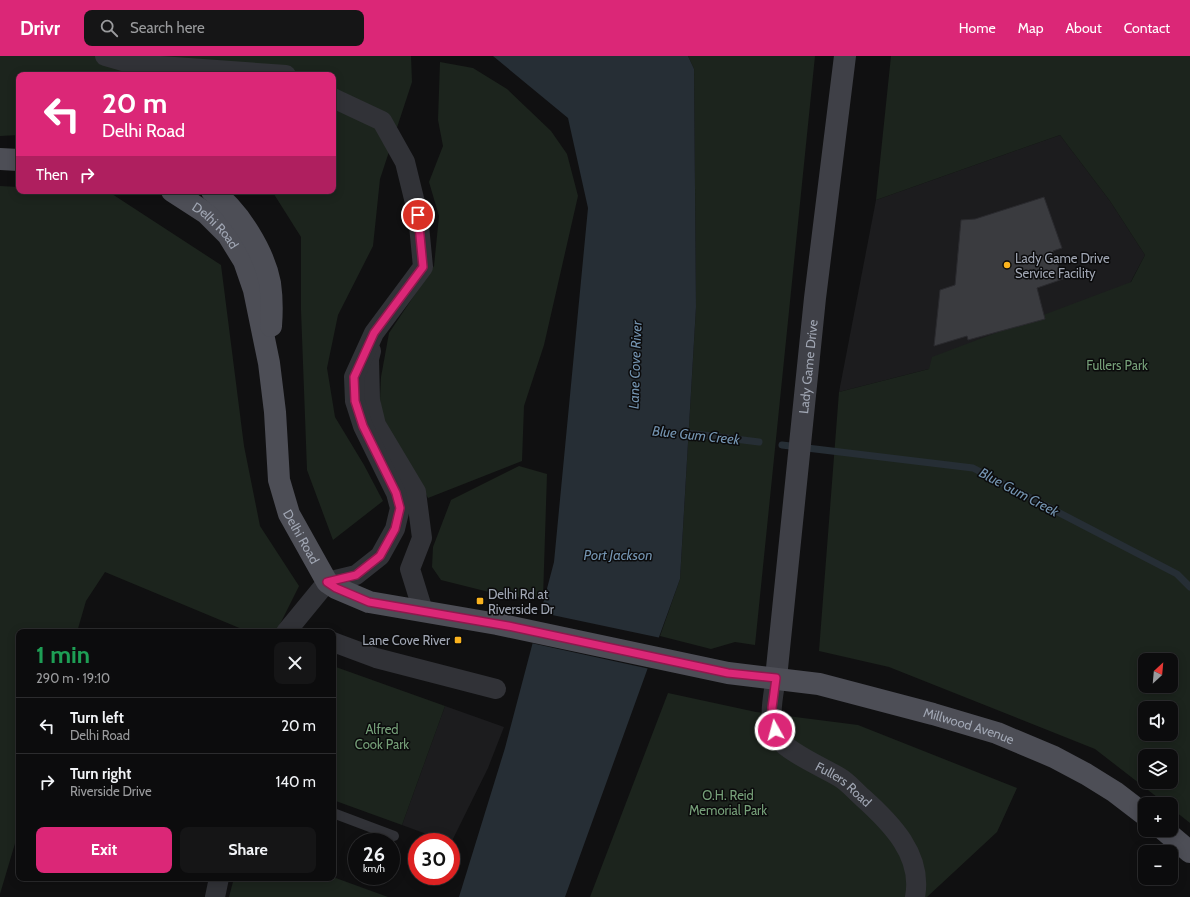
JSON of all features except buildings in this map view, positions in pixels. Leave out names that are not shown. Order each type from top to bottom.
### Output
[{"type":"main road","name":"Lady Game Drive","points":[[776,678],[815,298],[845,56]]},
{"type":"main road","points":[[0,159],[16,160]]},
{"type":"main road","name":"Delhi Road","points":[[177,194],[206,213],[228,235],[244,261],[254,290],[269,363],[275,412],[279,480],[289,514],[327,582]]},
{"type":"main road","name":"Delhi Road","points":[[215,194],[234,213],[251,235],[263,260],[270,284],[272,319],[269,363]]},
{"type":"main road","points":[[327,582],[336,588],[369,602],[497,624],[728,673],[776,678]]},
{"type":"main road","name":"Millwood Avenue","points":[[776,678],[829,686],[997,733],[1047,754],[1086,774],[1115,792],[1138,810]]},
{"type":"main road","points":[[1172,837],[1190,852]]},
{"type":"street","points":[[106,56],[133,64],[244,72]]},
{"type":"street","points":[[293,629],[327,582],[356,575],[380,556],[395,529],[400,508],[396,493],[363,426],[355,401],[354,377],[374,333],[423,267],[418,215],[405,162],[382,121],[336,99]]},
{"type":"street","points":[[374,333],[369,359],[370,400],[376,426],[416,492],[422,538],[410,569],[423,611]]},
{"type":"street","points":[[336,643],[376,658],[496,689]]},
{"type":"street","name":"Fullers Road","points":[[776,678],[772,708],[775,730],[779,739],[786,746],[841,778],[884,818],[904,842],[911,855],[915,872],[915,897]]},
{"type":"street","points":[[214,897],[218,881]]},
{"type":"lane","points":[[336,814],[386,833]]},
{"type":"shaded area","points":[[1060,135],[1110,201],[1145,255],[1120,302],[1019,346],[839,392],[876,200]]},
{"type":"shaded area","points":[[445,706],[504,727],[488,768],[456,833],[424,833],[402,825]]},
{"type":"green space","points":[[0,56],[411,56],[412,82],[380,179],[373,246],[338,315],[327,368],[335,417],[364,465],[383,501],[333,540],[307,470],[301,310],[301,237],[274,194],[336,194],[336,72],[16,72],[16,135],[0,136]]},
{"type":"green space","points":[[688,56],[815,56],[755,645],[735,642],[711,649],[660,636],[680,579],[696,307],[694,69]]},
{"type":"green space","name":"Fullers Park","points":[[891,56],[1190,56],[1190,823],[1178,814],[1178,797],[1157,797],[1147,789],[1178,789],[1178,749],[1138,749],[1138,782],[1095,749],[889,667],[819,651],[839,392],[929,369],[932,357],[1131,282],[1145,255],[1110,201],[1060,135],[876,200]]},
{"type":"green space","points":[[440,62],[473,68],[507,89],[551,131],[567,154],[578,196],[544,345],[524,406],[522,461],[428,498],[383,418],[380,399],[381,377],[389,333],[434,266],[439,216],[429,182],[443,146],[438,120]]},
{"type":"green space","points":[[0,186],[16,187],[16,194],[112,194],[221,265],[244,446],[260,526],[299,586],[278,629],[242,629],[105,572],[86,601],[78,629],[16,629],[16,840],[0,894]]},
{"type":"green space","points":[[519,466],[547,474],[543,598],[509,597],[441,580],[432,567],[433,547],[451,500]]},
{"type":"green space","name":"Alfred Cook Park","points":[[336,667],[445,706],[402,825],[336,801]]},
{"type":"green space","name":"O.H. Reid Memorial Park","points":[[668,693],[756,712],[858,725],[1017,788],[997,832],[927,897],[590,897]]},
{"type":"green space","points":[[336,878],[348,882],[348,885],[355,885],[388,897],[229,897],[233,881],[336,881]]},
{"type":"water","name":"Port Jackson","points":[[493,56],[688,56],[694,69],[696,307],[680,579],[565,897],[459,897],[505,748],[554,562],[588,208],[568,118]]},
{"type":"pier","points":[[538,612],[661,638],[650,669],[531,643]]},
{"type":"waterway","name":"Blue Gum Creek","points":[[679,432],[759,442]]},
{"type":"waterway","name":"Blue Gum Creek","points":[[782,445],[973,468],[1177,574],[1190,587]]},
{"type":"place","name":"Lady Game Drive Service Facility","points":[[1007,265]]},
{"type":"place","name":"Delhi Rd at Riverside Dr","points":[[480,601]]},
{"type":"place","name":"Lane Cove River","points":[[458,640]]},
{"type":"route","points":[[418,215],[423,267],[374,333],[354,377],[353,387],[355,401],[363,426],[396,493],[400,508],[395,529],[380,556],[356,575],[327,582],[357,598],[369,602],[508,626],[728,673],[776,678],[772,708],[775,730]]}]
